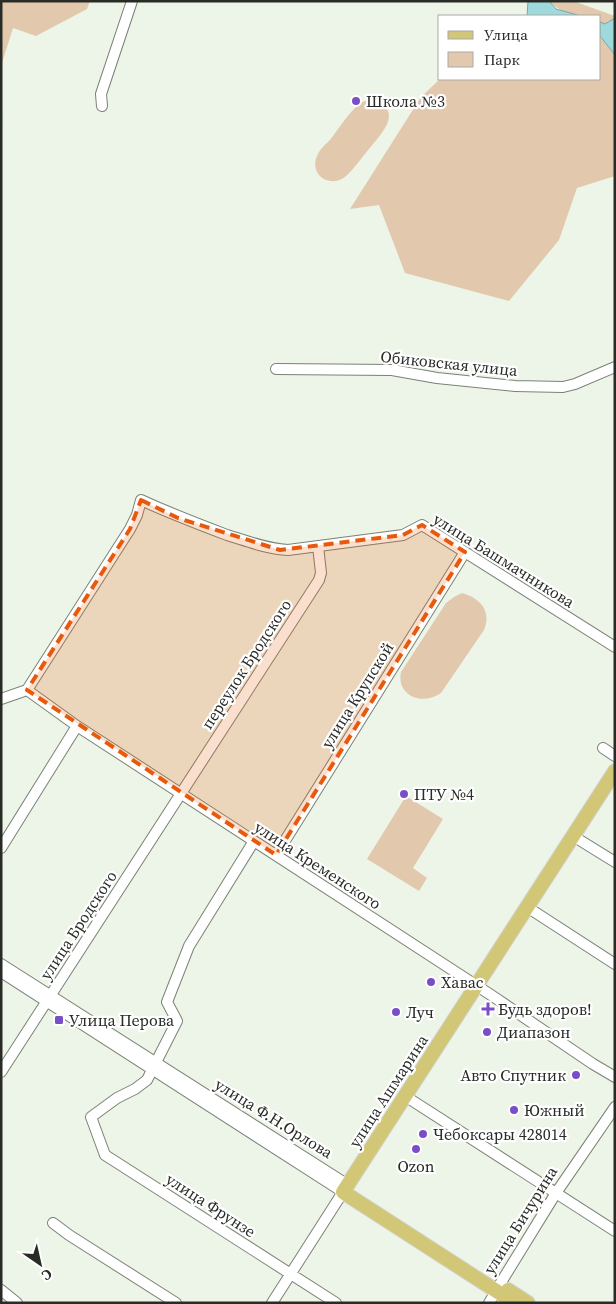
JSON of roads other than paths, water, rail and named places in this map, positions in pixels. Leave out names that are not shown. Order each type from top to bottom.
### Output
[{"type":"main road","name":"улица Ашмарина","points":[[345,1189],[615,771]]},
{"type":"main road","name":"улица Ф.Н.Орлова","points":[[345,1189],[495,1293],[515,1303]]},
{"type":"main road","name":"улица Ф.Н.Орлова","points":[[495,1293],[528,1303]]},
{"type":"street","points":[[102,106],[101,94],[132,1]]},
{"type":"street","name":"Обиковская улица","points":[[276,368],[392,370],[438,378],[515,386],[563,387],[575,384],[615,367]]},
{"type":"street","name":"улица Башмачникова","points":[[27,690],[130,529],[137,515],[141,500],[178,518],[280,550],[403,535],[422,525],[615,647]]},
{"type":"street","name":"переулок Бродского","points":[[180,794],[319,580],[321,573],[318,546]]},
{"type":"street","name":"улица Крупской","points":[[276,855],[465,552]]},
{"type":"street","points":[[2,698],[27,690]]},
{"type":"street","name":"улица Кременского","points":[[27,690],[77,726],[180,794],[615,1077]]},
{"type":"street","points":[[1,848],[77,726]]},
{"type":"street","points":[[603,748],[615,756]]},
{"type":"street","name":"улица Бродского","points":[[1,1072],[180,794]]},
{"type":"street","points":[[573,836],[615,862]]},
{"type":"street","points":[[154,1067],[177,1021],[167,1002],[189,946],[254,841]]},
{"type":"street","points":[[527,907],[615,964]]},
{"type":"street","name":"улица Ф.Н.Орлова","points":[[1,964],[48,999]]},
{"type":"street","name":"улица Ф.Н.Орлова","points":[[1,972],[48,999],[345,1189]]},
{"type":"street","name":"улица Фрунзе","points":[[154,1067],[142,1085],[117,1098],[90,1117],[105,1155],[336,1303]]},
{"type":"street","points":[[405,1096],[615,1231]]},
{"type":"street","name":"улица Бичурина","points":[[495,1293],[556,1193],[615,1107]]},
{"type":"street","name":"улица Ашмарина","points":[[272,1303],[345,1189]]},
{"type":"street","points":[[53,1223],[176,1303]]},
{"type":"street","points":[[1,1290],[17,1303]]},
{"type":"water","points":[[528,1],[549,1],[556,9],[577,15],[527,15]]},
{"type":"water","points":[[615,18],[615,55],[601,37],[601,22],[605,24]]},
{"type":"place","name":"Школа №3","points":[[356,101]]},
{"type":"place","name":"ПТУ №4","points":[[404,794]]},
{"type":"place","name":"Хавас","points":[[431,982]]},
{"type":"place","name":"Будь здоров!","points":[[488,1009]]},
{"type":"place","name":"Луч","points":[[396,1012]]},
{"type":"place","name":"Улица Перова","points":[[59,1020]]},
{"type":"place","name":"Диапазон","points":[[487,1032]]},
{"type":"place","name":"Авто Спутник","points":[[576,1075]]},
{"type":"place","name":"Южный","points":[[514,1110]]},
{"type":"place","name":"Чебоксары 428014","points":[[423,1134]]},
{"type":"place","name":"Ozon","points":[[416,1149]]}]
